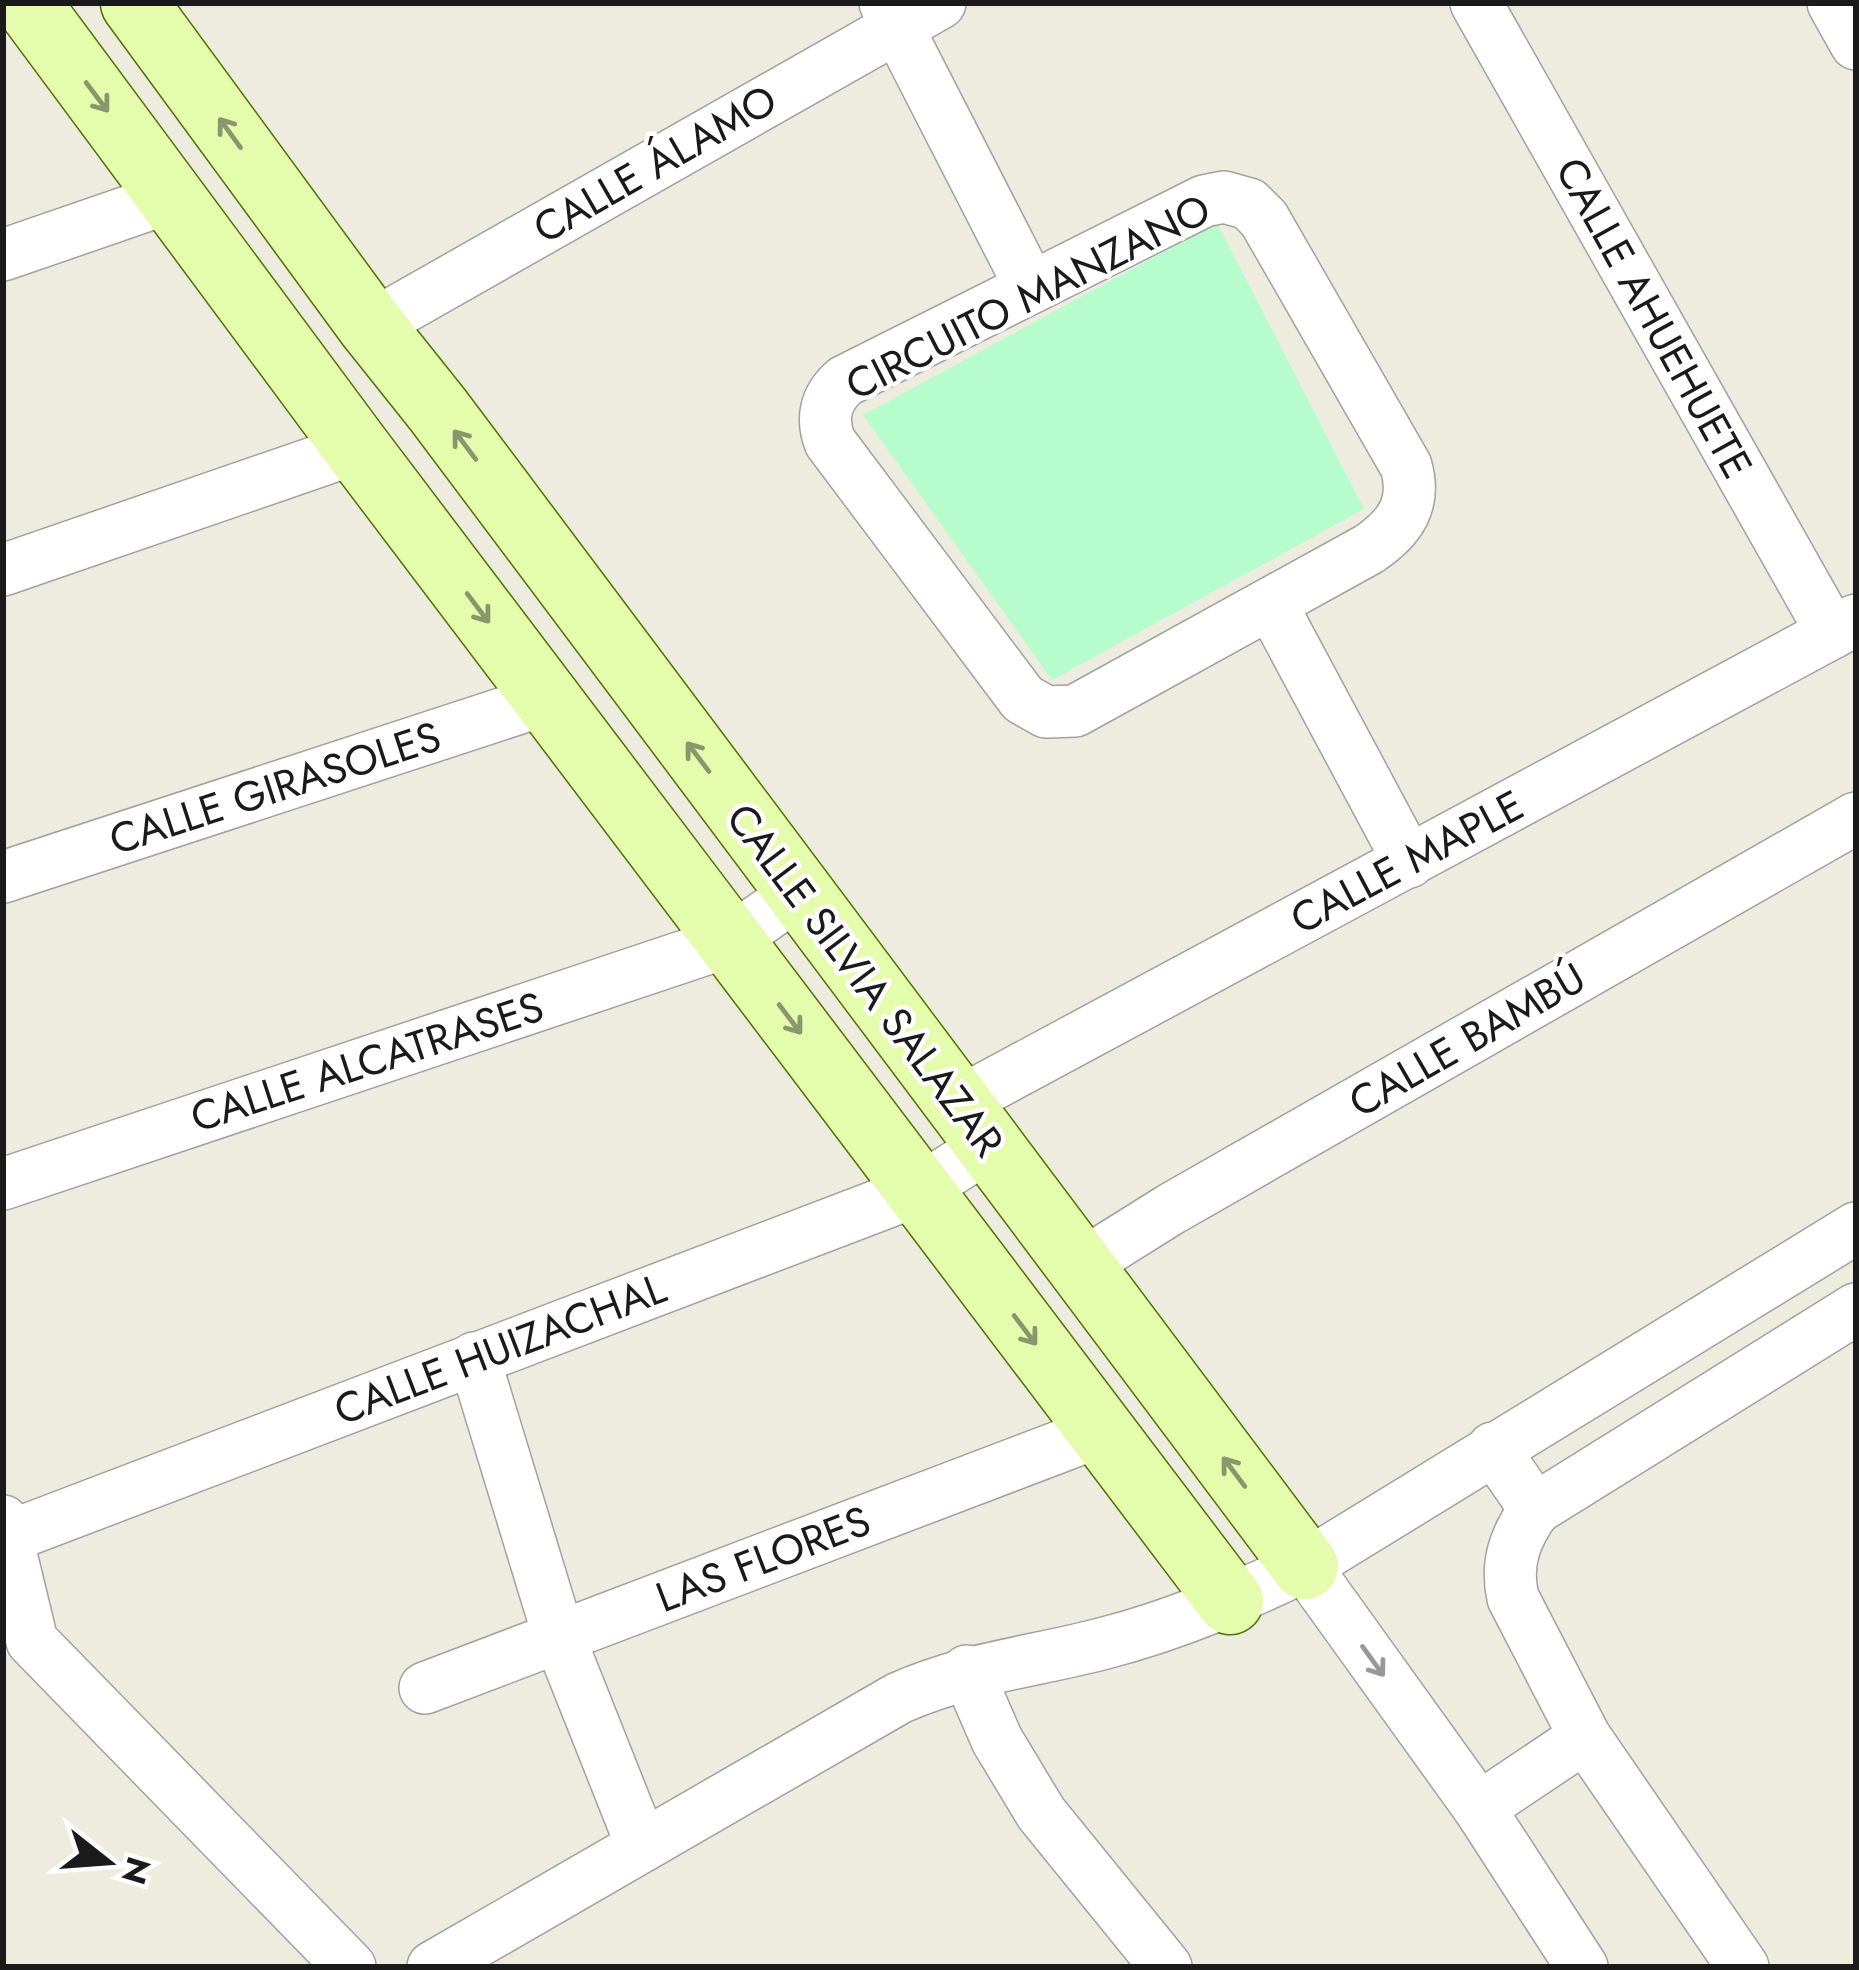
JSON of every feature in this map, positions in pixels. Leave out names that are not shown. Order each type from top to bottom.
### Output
[{"type":"street","points":[[27,3],[357,448],[1230,1601]]},
{"type":"street","name":"CALLE SILVIA SALAZAR","points":[[134,3],[371,326],[1305,1566],[1479,1808],[1582,1967]]},
{"type":"street","name":"CALLE AHUEHUETE","points":[[1476,3],[1844,627]]},
{"type":"street","points":[[1832,3],[1856,44]]},
{"type":"street","points":[[907,11],[1030,286]]},
{"type":"street","name":"CALLE ÁLAMO","points":[[371,326],[907,11]]},
{"type":"street","points":[[3,255],[171,197]]},
{"type":"street","name":"CIRCUITO MANZANO","points":[[1235,199],[1249,204],[1264,219],[1406,466],[1411,498],[1405,514],[1381,541],[1271,604],[1075,711],[1046,712],[1023,700],[830,442],[825,416],[832,394],[845,381],[1204,201],[1235,199]]},
{"type":"street","points":[[3,570],[357,448]]},
{"type":"street","points":[[1271,604],[1409,862]]},
{"type":"street","name":"CALLE MAPLE","points":[[974,1124],[1409,862],[1844,627]]},
{"type":"street","name":"CALLE GIRASOLES","points":[[3,877],[547,699]]},
{"type":"street","name":"CALLE BAMBÚ","points":[[1080,1266],[1191,1197],[1856,818]]},
{"type":"street","name":"CALLE ALCATRASES","points":[[3,1184],[730,941],[800,892]]},
{"type":"street","name":"CALLE HUIZACHAL","points":[[5,1532],[919,1190],[974,1124]]},
{"type":"street","points":[[434,1967],[899,1698],[968,1671],[1102,1644],[1230,1601],[1305,1566],[1856,1228]]},
{"type":"street","points":[[1743,1967],[1585,1737],[1513,1598],[1509,1581],[1515,1544],[1535,1509],[1856,1309]]},
{"type":"street","points":[[474,1358],[559,1637],[642,1846]]},
{"type":"street","name":"LAS FLORES","points":[[425,1688],[1101,1431]]},
{"type":"street","points":[[1493,1448],[1535,1509]]},
{"type":"street","points":[[5,1532],[32,1641],[350,1967]]},
{"type":"street","points":[[968,1671],[997,1740],[1040,1813],[1166,1967]]},
{"type":"street","points":[[1479,1808],[1585,1737]]},
{"type":"green space","points":[[1217,223],[1364,509],[1052,680],[863,415]]}]
